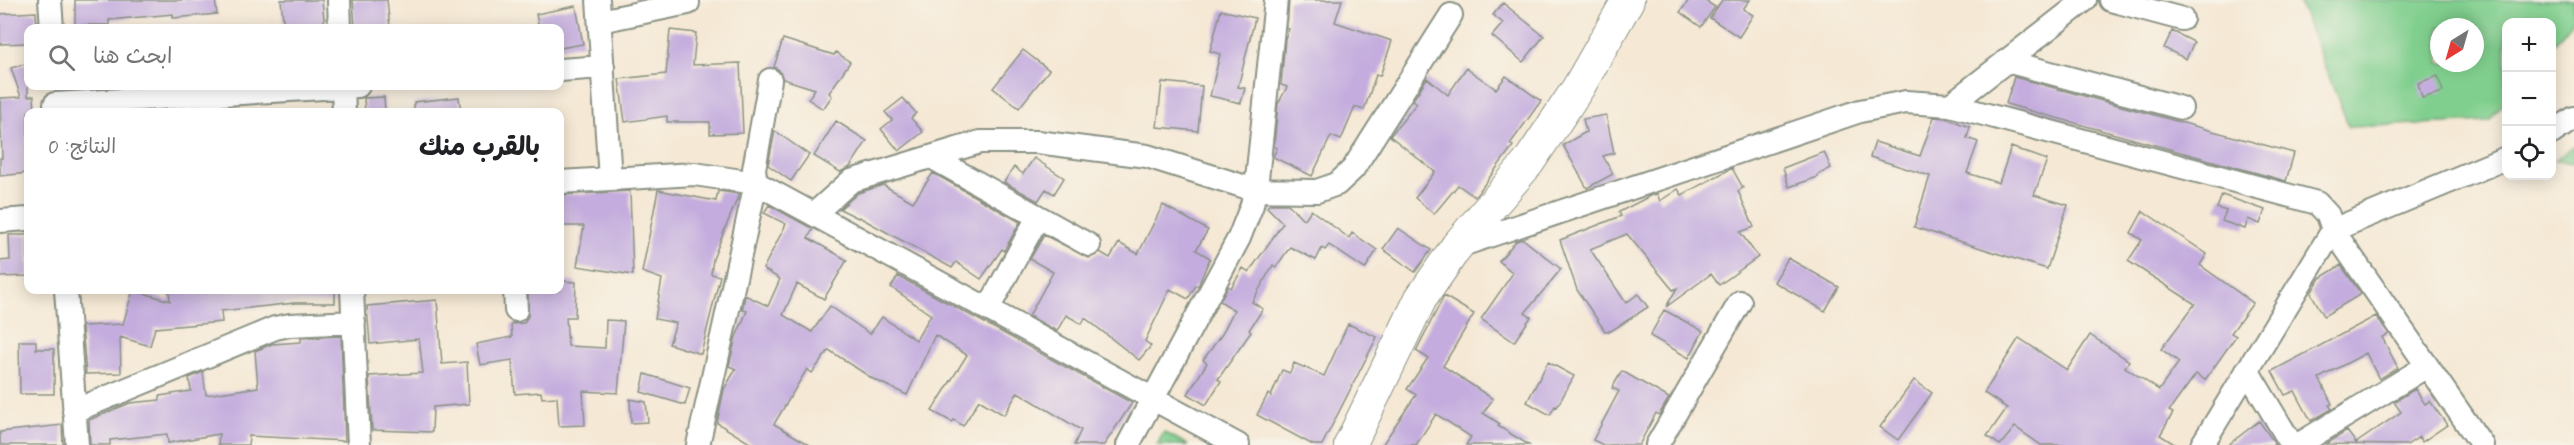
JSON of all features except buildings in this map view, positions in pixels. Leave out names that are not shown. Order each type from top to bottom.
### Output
[{"type":"street","points":[[50,0],[52,24]]},
{"type":"street","points":[[339,0],[340,24]]},
{"type":"street","points":[[1128,445],[1239,238],[1252,205],[1276,0]]},
{"type":"street","points":[[1350,445],[1421,298],[1457,246],[1528,163],[1578,88],[1628,0]]},
{"type":"street","points":[[1950,105],[2085,0]]},
{"type":"street","points":[[2111,0],[2182,19]]},
{"type":"street","points":[[610,179],[599,11],[688,3]]},
{"type":"street","points":[[814,214],[850,181],[980,142],[1037,142],[1147,156],[1255,190],[1317,191],[1337,184],[1353,169],[1451,15]]},
{"type":"street","points":[[2006,61],[2181,108]]},
{"type":"street","points":[[564,70],[603,67]]},
{"type":"street","points":[[698,445],[756,183],[754,169],[770,80]]},
{"type":"street","points":[[55,101],[270,90]]},
{"type":"street","points":[[345,108],[347,90]]},
{"type":"street","points":[[1457,246],[1860,111],[1906,102],[1950,105],[2316,203],[2328,215],[2333,230],[2482,445]]},
{"type":"street","points":[[2556,130],[2574,117]]},
{"type":"street","points":[[931,157],[1089,245]]},
{"type":"street","points":[[2202,445],[2333,230],[2502,160]]},
{"type":"street","points":[[564,182],[694,174],[756,183],[1238,445]]},
{"type":"street","points":[[988,309],[1038,217]]},
{"type":"street","points":[[0,221],[24,219]]},
{"type":"street","points":[[66,294],[77,445]]},
{"type":"street","points":[[352,294],[359,445]]},
{"type":"street","points":[[1657,445],[1740,302]]},
{"type":"street","points":[[75,411],[275,328],[290,325],[354,322]]},
{"type":"street","points":[[2298,445],[2427,366]]},
{"type":"street","points":[[2247,370],[2292,445]]},
{"type":"green space","points":[[2298,0],[2574,0],[2574,18],[2556,42],[2556,18],[2502,18],[2502,105],[2489,121],[2349,127]]},
{"type":"green space","points":[[2574,146],[2574,163],[2556,160]]},
{"type":"green space","points":[[1164,432],[1188,445],[1157,445]]}]
